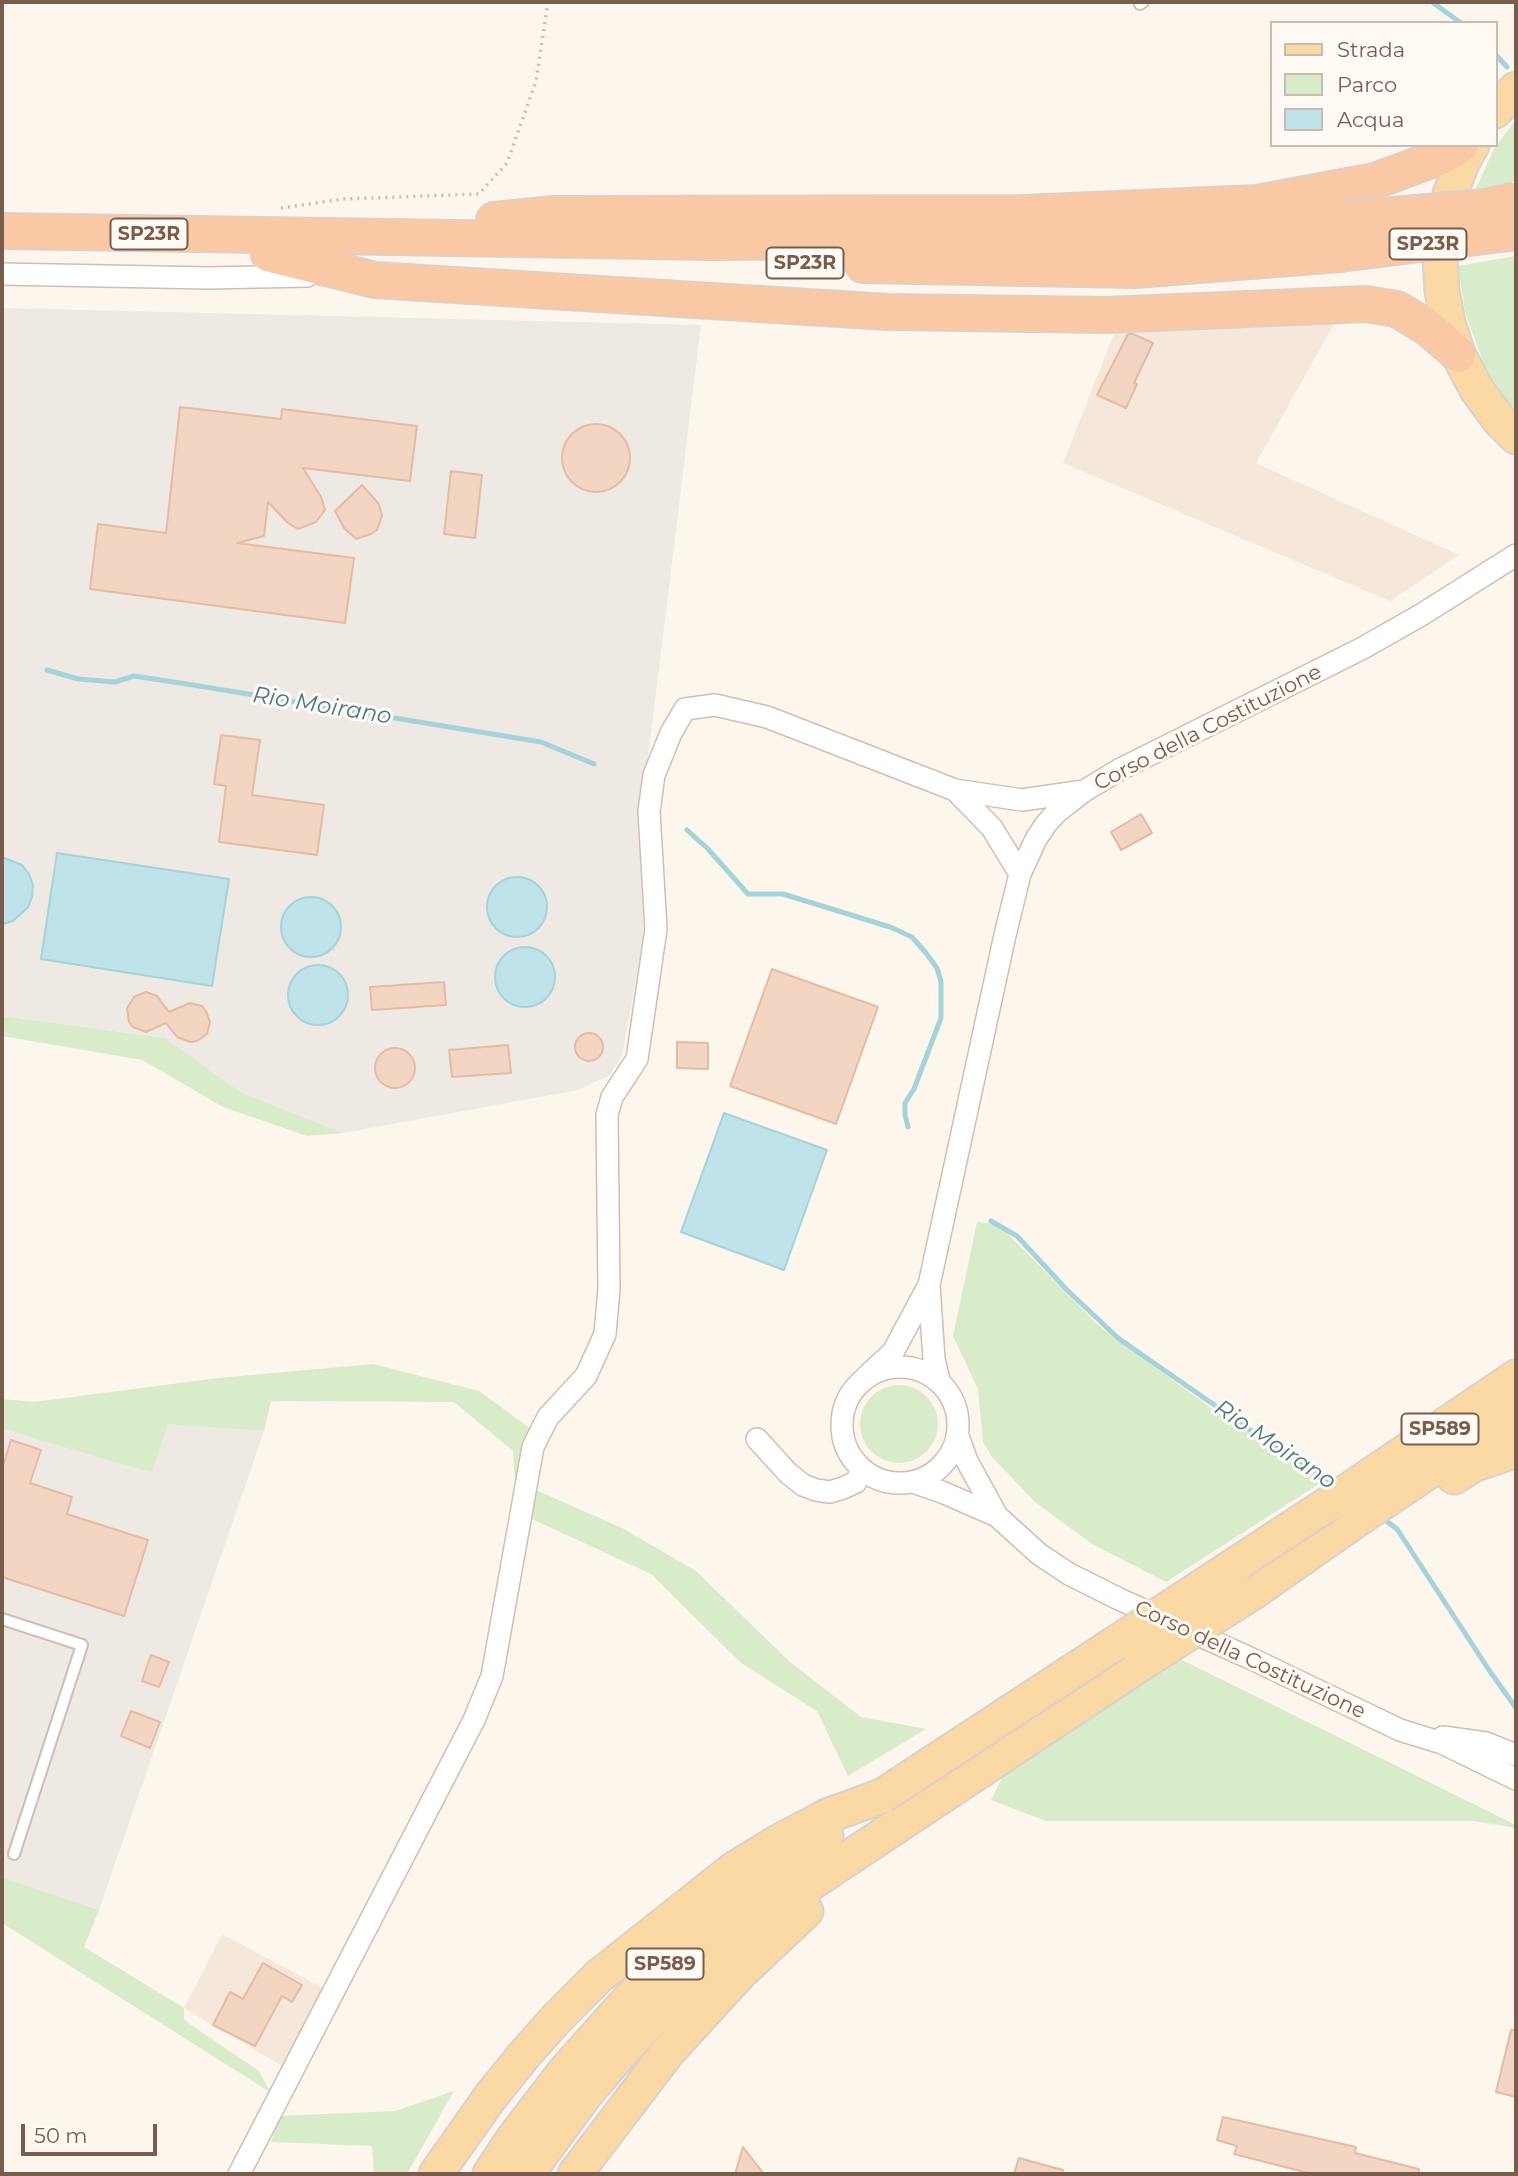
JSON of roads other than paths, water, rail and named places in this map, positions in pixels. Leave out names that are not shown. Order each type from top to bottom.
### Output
[{"type":"highway","points":[[280,233],[554,214],[1023,213],[1256,204],[1375,181],[1442,156],[1457,147]]},
{"type":"highway","name":"SP23R","points":[[2,231],[280,233],[712,242],[1128,239],[1486,207],[1516,200]]},
{"type":"highway","name":"SP23R","points":[[2,250],[280,233],[1135,270],[1340,254],[1516,232]]},
{"type":"highway","points":[[280,233],[375,280],[888,312],[1106,315],[1366,304],[1397,309],[1428,328],[1458,354]]},
{"type":"main road","points":[[1497,109],[1516,89]]},
{"type":"main road","points":[[1471,147],[1450,194],[1443,226],[1440,259],[1442,291],[1458,354],[1477,390],[1516,437]]},
{"type":"main road","name":"SP589","points":[[527,2174],[584,2096],[619,2055],[701,1973],[751,1928],[802,1889],[887,1831],[1252,1593],[1355,1521],[1374,1491],[1516,1377]]},
{"type":"main road","name":"SP589","points":[[490,2174],[565,2071],[642,1986],[703,1931],[778,1870],[883,1796],[1374,1491],[1516,1413]]},
{"type":"main road","points":[[1374,1491],[1412,1501],[1473,1465],[1516,1450]]},
{"type":"main road","points":[[436,2174],[483,2106],[525,2054],[599,1976],[734,1869],[827,1816],[883,1796]]},
{"type":"main road","points":[[575,2174],[638,2090],[702,2013],[776,1937],[814,1904],[887,1831]]},
{"type":"street","points":[[2,274],[208,278],[288,275],[375,280]]},
{"type":"street","points":[[1497,569],[1516,539]]},
{"type":"street","name":"Corso della Costituzione","points":[[929,1285],[1020,874],[1046,824],[1084,791],[1119,770],[1361,649],[1497,569],[1516,555]]},
{"type":"street","points":[[239,2174],[474,1720],[492,1676],[533,1447],[548,1417],[586,1376],[605,1334],[609,1289],[607,1115],[612,1097],[637,1059],[655,941],[649,811],[653,775],[671,733],[685,709],[715,705],[767,717],[955,790],[1022,800],[1084,791]]},
{"type":"street","points":[[955,790],[992,828],[1020,874]]},
{"type":"street","points":[[866,1377],[884,1369],[903,1367],[922,1371],[939,1381],[951,1397],[958,1416],[957,1436],[952,1452],[942,1466],[929,1476],[913,1482],[895,1484],[877,1479],[862,1470],[850,1457],[843,1441],[841,1423],[845,1405],[853,1390],[866,1377],[893,1352],[929,1285]]},
{"type":"street","points":[[929,1285],[934,1359],[939,1381]]},
{"type":"street","points":[[957,1436],[967,1461],[997,1516]]},
{"type":"street","points":[[757,1440],[788,1474],[803,1485],[816,1490],[830,1492],[843,1488],[856,1482],[862,1470]]},
{"type":"street","points":[[913,1482],[997,1516]]},
{"type":"street","name":"Corso della Costituzione","points":[[997,1516],[1039,1554],[1069,1574],[1400,1730],[1443,1744],[1516,1779]]},
{"type":"street","points":[[1400,1730],[1486,1743],[1516,1755]]},
{"type":"street","points":[[1400,1730],[1439,1755],[1516,1794]]},
{"type":"lane","points":[[2,1619],[82,1645],[14,1854]]},
{"type":"water","points":[[57,853],[229,879],[212,986],[41,959]]},
{"type":"water","points":[[2,857],[22,865],[33,885],[28,907],[13,921],[3,924]]},
{"type":"water","points":[[511,877],[523,877],[542,890],[547,907],[545,919],[534,932],[523,937],[511,937],[492,924],[487,913],[487,901],[500,882]]},
{"type":"water","points":[[305,897],[317,897],[336,910],[341,927],[339,939],[328,952],[317,957],[305,957],[286,944],[281,933],[281,921],[294,902]]},
{"type":"water","points":[[519,947],[531,947],[550,960],[555,977],[553,989],[542,1002],[531,1007],[519,1007],[500,994],[495,983],[495,971],[508,952]]},
{"type":"water","points":[[312,965],[324,965],[343,978],[348,995],[346,1007],[335,1020],[324,1025],[312,1025],[293,1012],[288,1001],[288,989],[301,970]]},
{"type":"water","points":[[724,1113],[827,1150],[784,1270],[681,1232]]},
{"type":"waterway","points":[[1432,2],[1458,21]]},
{"type":"waterway","points":[[1497,56],[1507,67]]},
{"type":"waterway","name":"Rio Moirano","points":[[47,670],[78,679],[115,682],[134,676],[541,742],[594,764]]},
{"type":"waterway","name":"Rio Moirano","points":[[687,830],[748,894],[783,894],[890,927],[912,937],[926,953],[937,968],[941,982],[941,1018],[914,1089],[905,1103],[908,1127]]},
{"type":"waterway","name":"Rio Moirano","points":[[991,1221],[1017,1236],[1067,1290],[1118,1338],[1253,1432],[1336,1485]]},
{"type":"waterway","name":"Rio Moirano","points":[[1381,1517],[1397,1529],[1516,1708]]}]
